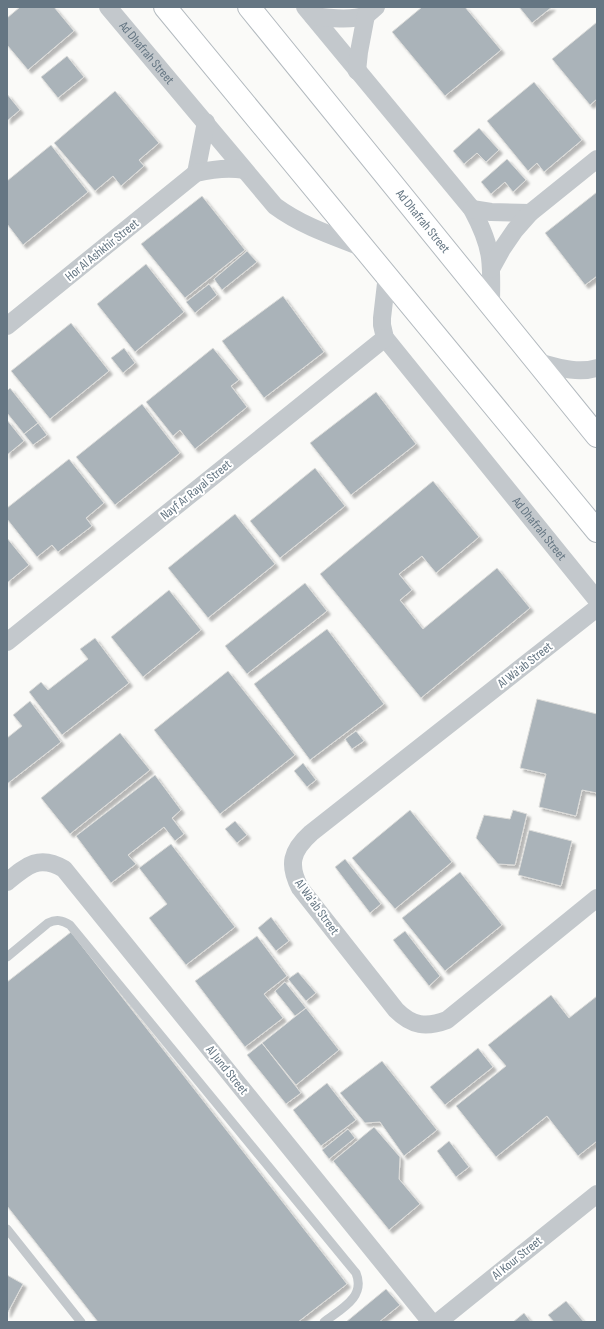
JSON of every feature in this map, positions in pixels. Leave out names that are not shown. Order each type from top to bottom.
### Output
[{"type":"main road","points":[[165,7],[597,531]]},
{"type":"main road","name":"Ad Dhafrah Street","points":[[249,7],[597,436]]},
{"type":"street","name":"Ad Dhafrah Street","points":[[108,7],[206,122],[271,202],[289,217],[302,224],[364,248]]},
{"type":"street","points":[[309,12],[330,19],[348,18],[371,11]]},
{"type":"street","points":[[358,71],[359,52],[371,11]]},
{"type":"street","points":[[309,12],[472,209],[482,229],[490,257],[491,305]]},
{"type":"street","points":[[196,173],[206,122]]},
{"type":"street","points":[[491,269],[515,230],[530,213],[597,159]]},
{"type":"street","name":"Hor Al Ashkhir Street","points":[[7,326],[196,173],[219,168],[244,170]]},
{"type":"street","points":[[472,209],[491,212],[530,213]]},
{"type":"street","points":[[385,338],[382,318],[386,276]]},
{"type":"street","name":"Ad Dhafrah Street","points":[[385,338],[597,600]]},
{"type":"street","name":"Nayf Ar Rayal Street","points":[[7,642],[385,338]]},
{"type":"street","points":[[538,362],[568,370],[591,370],[597,368]]},
{"type":"street","name":"Al Wa'ab Street","points":[[597,608],[311,833],[302,841],[295,852],[292,864],[294,877],[300,888],[396,1010],[404,1018],[414,1023],[425,1025],[437,1024],[447,1020],[597,898]]},
{"type":"street","name":"Al Jund Street","points":[[7,882],[29,865],[38,862],[48,862],[64,869],[431,1322]]},
{"type":"street","name":"Al Kour Street","points":[[438,1322],[597,1194]]},
{"type":"lane","points":[[7,957],[48,923],[59,920],[65,921],[70,925],[356,1273],[360,1284],[356,1295],[324,1322]]},
{"type":"lane","points":[[7,1228],[81,1322]]},
{"type":"building","points":[[20,7],[54,7],[74,31],[28,70],[7,45],[7,18]]},
{"type":"building","points":[[422,7],[465,7],[501,50],[445,96],[392,32]]},
{"type":"building","points":[[519,7],[552,7],[532,23]]},
{"type":"building","points":[[597,22],[597,99],[590,105],[552,59]]},
{"type":"building","points":[[67,56],[84,77],[58,98],[41,77]]},
{"type":"building","points":[[534,82],[582,140],[544,172],[537,163],[528,171],[487,121]]},
{"type":"building","points":[[115,91],[159,143],[139,160],[144,166],[121,186],[113,176],[95,191],[54,143]]},
{"type":"building","points":[[7,94],[20,110],[7,121]]},
{"type":"building","points":[[479,128],[499,150],[486,162],[477,153],[464,164],[453,151]]},
{"type":"building","points":[[51,145],[88,192],[23,245],[7,224],[7,181]]},
{"type":"building","points":[[507,159],[526,180],[513,192],[505,182],[491,194],[481,182]]},
{"type":"building","points":[[597,192],[597,276],[585,285],[545,233]]},
{"type":"building","points":[[202,196],[245,250],[185,298],[141,244]]},
{"type":"building","points":[[247,251],[257,262],[222,290],[214,279]]},
{"type":"building","points":[[146,264],[184,312],[135,352],[97,304]]},
{"type":"building","points":[[209,284],[217,295],[195,313],[186,302]]},
{"type":"building","points":[[283,296],[324,352],[264,398],[222,341]]},
{"type":"building","points":[[71,323],[109,371],[50,419],[11,371]]},
{"type":"building","points":[[124,348],[135,363],[123,373],[111,358]]},
{"type":"building","points":[[213,348],[239,380],[231,386],[247,407],[195,449],[180,430],[173,436],[146,402]]},
{"type":"building","points":[[10,388],[38,423],[24,434],[7,413],[7,391]]},
{"type":"building","points":[[376,392],[416,444],[351,495],[310,443]]},
{"type":"building","points":[[142,404],[180,453],[115,505],[76,457]]},
{"type":"building","points":[[7,420],[24,441],[7,455]]},
{"type":"building","points":[[38,423],[47,435],[33,445],[24,434]]},
{"type":"building","points":[[69,459],[104,503],[86,518],[92,526],[58,552],[52,545],[37,557],[7,519],[7,508]]},
{"type":"building","points":[[315,468],[345,506],[280,558],[250,521]]},
{"type":"building","points":[[433,481],[479,537],[436,573],[422,556],[399,574],[412,590],[400,600],[423,629],[497,568],[530,608],[421,698],[320,574]]},
{"type":"building","points":[[235,514],[275,564],[208,618],[168,568]]},
{"type":"building","points":[[7,538],[29,565],[7,583]]},
{"type":"building","points":[[305,583],[327,611],[247,674],[225,646]]},
{"type":"building","points":[[169,590],[201,630],[143,677],[111,637]]},
{"type":"building","points":[[327,629],[384,704],[310,760],[254,684]]},
{"type":"building","points":[[95,638],[129,683],[62,735],[29,692],[41,682],[48,690],[88,659],[80,649]]},
{"type":"building","points":[[228,671],[295,755],[220,814],[154,730]]},
{"type":"building","points":[[537,699],[597,714],[597,793],[582,790],[576,816],[539,807],[546,774],[520,768]]},
{"type":"building","points":[[30,701],[61,742],[7,784],[7,738],[22,726],[13,715]]},
{"type":"building","points":[[356,731],[364,741],[352,749],[345,739]]},
{"type":"building","points":[[120,733],[150,770],[70,834],[41,798]]},
{"type":"building","points":[[303,763],[316,780],[307,787],[294,771]]},
{"type":"building","points":[[155,775],[181,810],[172,818],[184,834],[175,841],[164,827],[128,855],[136,864],[111,883],[76,836]]},
{"type":"building","points":[[410,810],[452,862],[395,909],[352,858]]},
{"type":"building","points":[[513,810],[527,814],[515,865],[498,864],[476,838],[484,815],[510,819]]},
{"type":"building","points":[[235,821],[247,835],[237,843],[225,829]]},
{"type":"building","points":[[529,830],[572,841],[561,886],[518,875]]},
{"type":"building","points":[[171,844],[235,927],[186,965],[149,918],[167,904],[139,868]]},
{"type":"building","points":[[345,859],[381,904],[370,913],[335,867]]},
{"type":"building","points":[[460,872],[502,925],[445,971],[402,918]]},
{"type":"building","points":[[271,917],[289,941],[276,951],[258,928]]},
{"type":"building","points":[[405,931],[440,976],[429,986],[393,940]]},
{"type":"building","points":[[71,932],[347,1284],[298,1322],[98,1322],[7,1206],[7,982]]},
{"type":"building","points":[[257,936],[287,976],[264,994],[283,1018],[245,1047],[195,981]]},
{"type":"building","points":[[298,972],[316,993],[306,1001],[288,979]]},
{"type":"building","points":[[285,982],[306,1008],[295,1016],[275,991]]},
{"type":"building","points":[[551,995],[569,1018],[597,996],[597,1141],[578,1156],[547,1116],[496,1157],[456,1106],[506,1066],[488,1045]]},
{"type":"building","points":[[306,1008],[339,1050],[296,1085],[262,1043]]},
{"type":"building","points":[[262,1043],[301,1093],[286,1104],[247,1055]]},
{"type":"building","points":[[478,1048],[493,1067],[445,1105],[430,1087]]},
{"type":"building","points":[[382,1061],[437,1130],[404,1156],[380,1122],[365,1123],[340,1093]]},
{"type":"building","points":[[327,1083],[356,1120],[321,1146],[293,1110]]},
{"type":"building","points":[[374,1127],[400,1157],[399,1179],[420,1204],[389,1230],[333,1161]]},
{"type":"building","points":[[348,1129],[355,1138],[329,1159],[322,1150]]},
{"type":"building","points":[[449,1141],[469,1167],[456,1177],[437,1151]]},
{"type":"building","points":[[7,1275],[23,1284],[7,1314]]},
{"type":"building","points":[[386,1289],[400,1305],[379,1322],[346,1322]]},
{"type":"building","points":[[566,1301],[584,1322],[554,1322],[548,1315]]},
{"type":"building","points":[[524,1313],[531,1322],[513,1322]]}]
